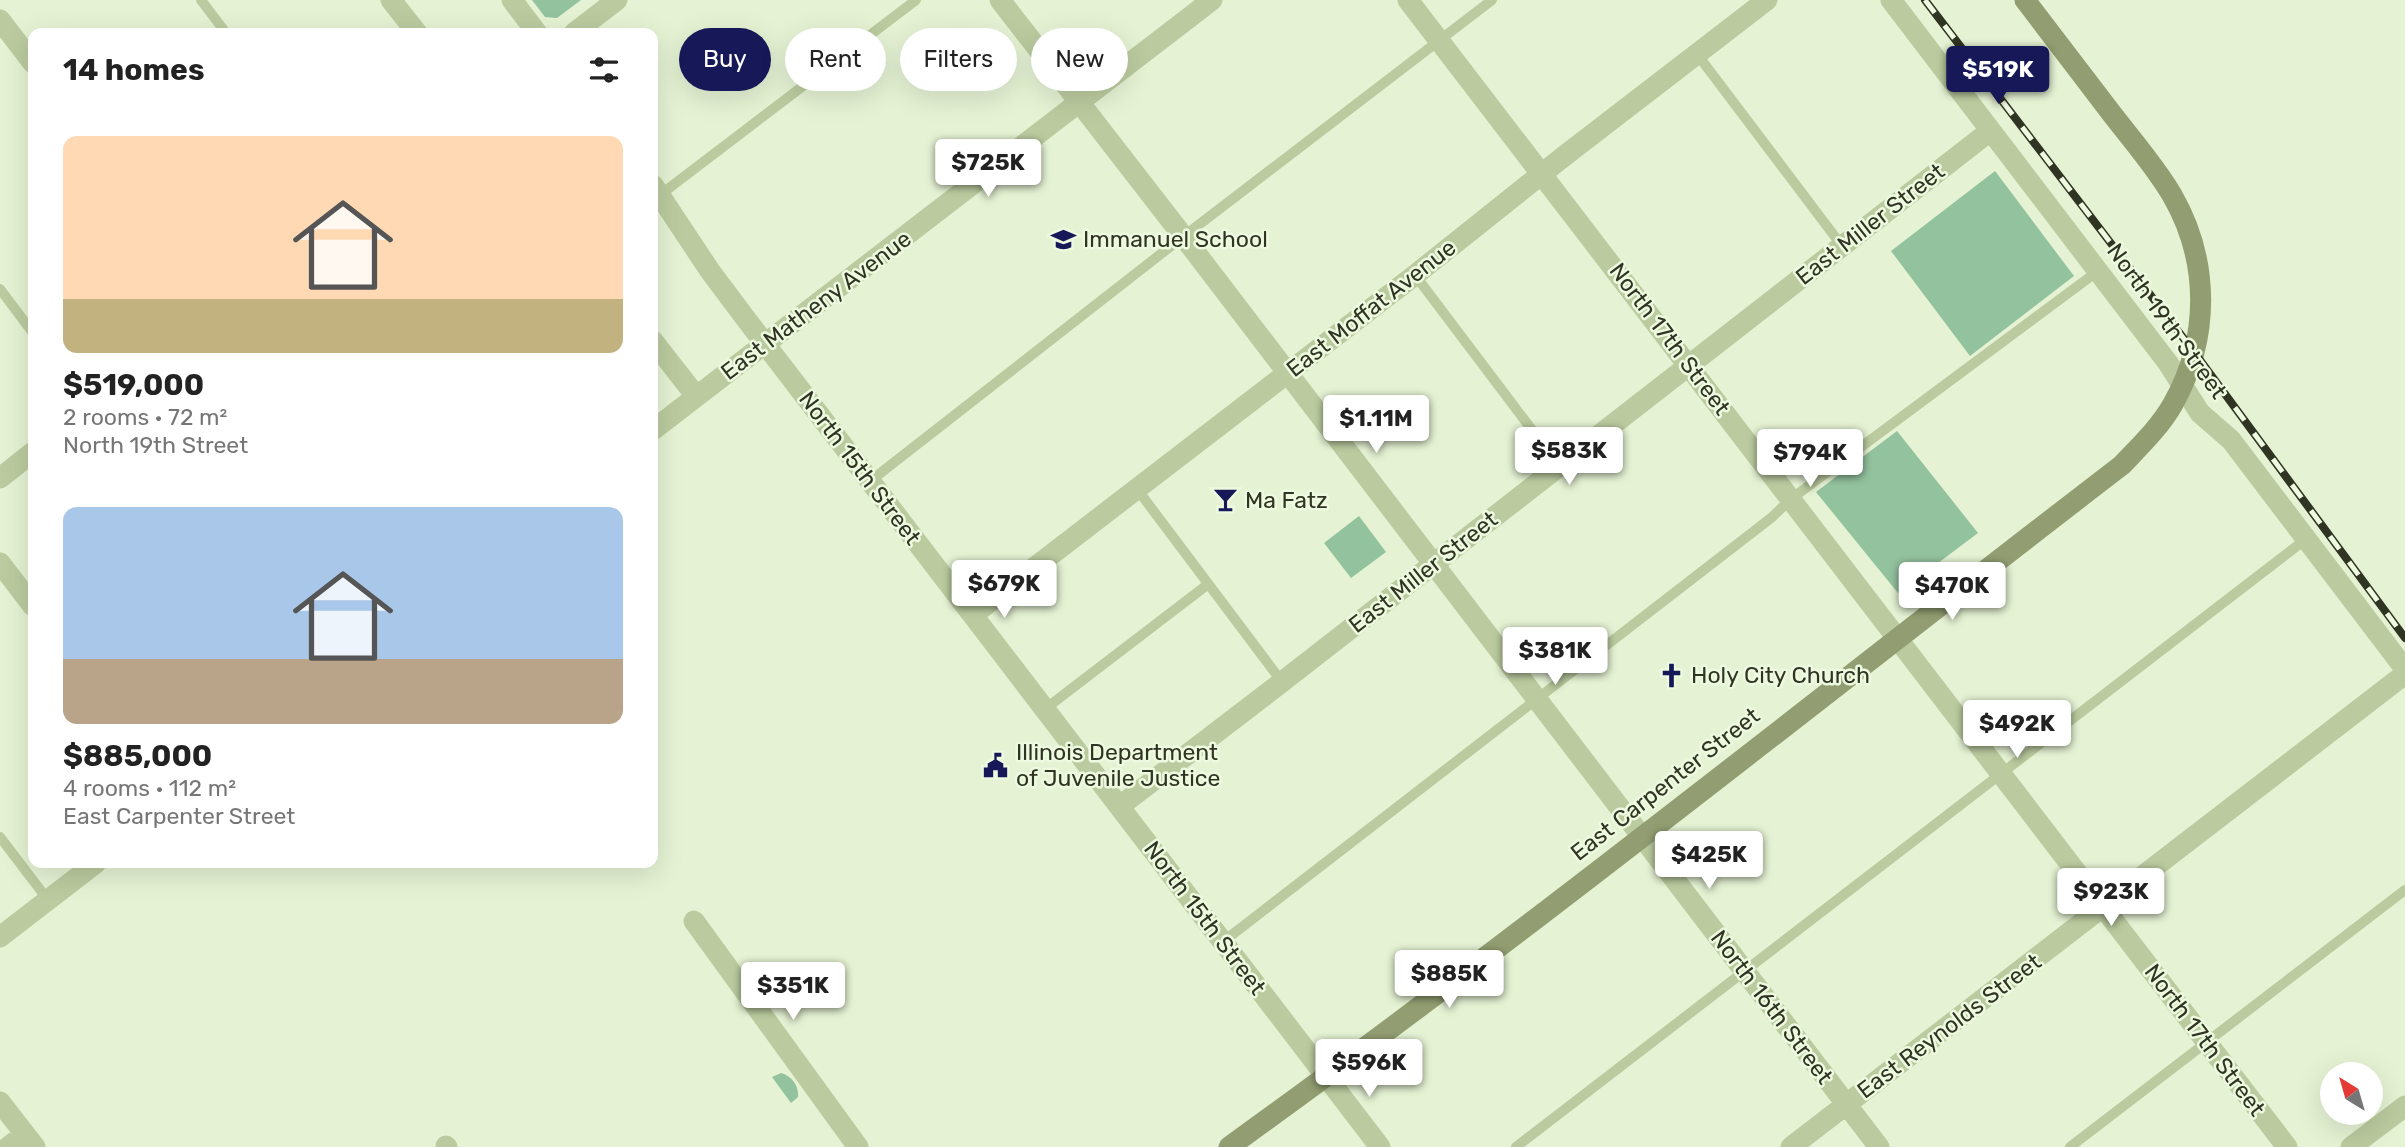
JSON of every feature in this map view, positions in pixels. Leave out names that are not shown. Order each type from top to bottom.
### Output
[{"type":"street","points":[[391,0],[413,28]]},
{"type":"street","points":[[512,0],[533,28]]},
{"type":"street","points":[[580,28],[617,0]]},
{"type":"street","name":"North 16th Street","points":[[1000,0],[1184,236],[1879,1147]]},
{"type":"street","name":"East Matheny Avenue","points":[[658,426],[1212,0]]},
{"type":"street","name":"North 17th Street","points":[[1408,0],[2287,1147]]},
{"type":"street","name":"East Moffat Avenue","points":[[974,614],[1767,0]]},
{"type":"street","name":"North 19th Street","points":[[1891,0],[2168,363],[2204,418],[2231,440],[2405,672]]},
{"type":"street","name":"North 19th Street","points":[[2025,0],[2160,177],[2182,215],[2192,242],[2199,281],[2200,330],[2194,352]]},
{"type":"street","points":[[0,20],[28,56]]},
{"type":"street","name":"East Miller Street","points":[[1119,806],[1560,467],[1990,131]]},
{"type":"street","name":"North 15th Street","points":[[658,193],[710,271],[869,482],[974,614],[1380,1147]]},
{"type":"street","points":[[658,347],[696,396]]},
{"type":"street","name":"East Carpenter Street","points":[[1229,1147],[1326,1077],[1642,837],[2122,465],[2155,429],[2182,387],[2194,352]]},
{"type":"street","points":[[0,478],[28,456]]},
{"type":"street","points":[[0,563],[28,600]]},
{"type":"street","name":"East Reynolds Street","points":[[1791,1147],[2405,672]]},
{"type":"street","points":[[0,937],[90,868]]},
{"type":"street","points":[[694,921],[858,1147]]},
{"type":"street","points":[[0,1102],[30,1141],[8,1147]]},
{"type":"street","points":[[2351,1147],[2405,1106]]},
{"type":"lane","points":[[201,0],[222,28]]},
{"type":"lane","points":[[658,189],[916,0]]},
{"type":"lane","points":[[869,482],[1492,0]]},
{"type":"lane","points":[[1697,54],[1842,246]]},
{"type":"lane","points":[[1224,941],[1771,518],[1791,499],[2098,271]]},
{"type":"lane","points":[[1415,275],[1560,467]]},
{"type":"lane","points":[[0,289],[28,326]]},
{"type":"lane","points":[[1137,489],[1282,682]]},
{"type":"lane","points":[[1516,1147],[2306,539]]},
{"type":"lane","points":[[1045,709],[1207,585]]},
{"type":"lane","points":[[0,837],[48,900]]},
{"type":"lane","points":[[2070,1147],[2405,890]]},
{"type":"green space","points":[[532,0],[581,0],[557,18],[545,17]]},
{"type":"green space","points":[[1995,171],[2074,276],[1970,356],[1891,251]]},
{"type":"green space","points":[[1897,431],[1978,533],[1898,593],[1816,492]]},
{"type":"green space","points":[[1359,516],[1386,552],[1351,578],[1324,543]]},
{"type":"green space","points":[[781,1073],[796,1085],[798,1097],[791,1103],[772,1077]]},
{"type":"railway","points":[[1925,0],[2194,352],[2405,638]]},
{"type":"place","name":"Immanuel School","points":[[1063,239]]},
{"type":"place","name":"Ma Fatz","points":[[1225,500]]},
{"type":"place","name":"Holy City Church","points":[[1671,675]]},
{"type":"place","name":"Illinois Department of Juvenile Justice","points":[[996,765]]}]
